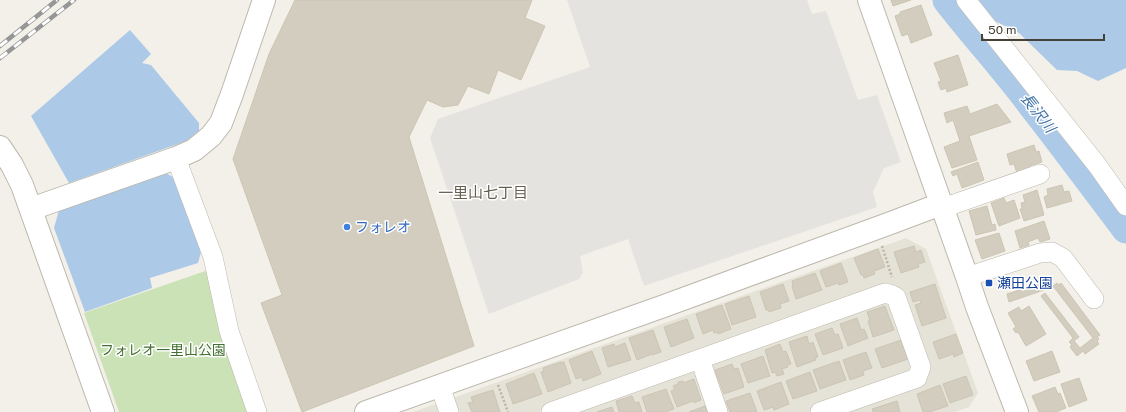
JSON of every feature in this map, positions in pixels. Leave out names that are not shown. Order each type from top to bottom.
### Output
[{"type":"street","points":[[31,209],[176,158],[194,150],[211,136],[221,123],[264,0]]},
{"type":"street","points":[[869,0],[967,277],[1012,411]]},
{"type":"street","points":[[966,0],[1097,165],[1126,206]]},
{"type":"street","points":[[0,147],[22,184],[103,412]]},
{"type":"street","points":[[176,158],[213,257],[229,331],[258,412]]},
{"type":"street","points":[[366,412],[664,306],[876,228],[1040,174]]},
{"type":"street","points":[[967,277],[1040,253],[1052,252],[1063,258],[1094,299]]},
{"type":"street","points":[[551,412],[886,293],[896,297],[921,367],[917,378],[820,412]]},
{"type":"street","points":[[700,359],[718,412]]},
{"type":"street","points":[[440,386],[449,412]]},
{"type":"path","points":[[876,228],[894,283],[892,295]]},
{"type":"path","points":[[492,367],[508,412]]},
{"type":"shaded area","points":[[567,0],[807,0],[812,14],[826,11],[858,100],[877,95],[901,162],[884,168],[873,192],[877,207],[644,286],[628,239],[580,256],[583,273],[579,279],[489,314],[430,138],[438,119],[590,67]]},
{"type":"shaded area","points":[[906,238],[926,249],[978,393],[969,407],[955,412],[413,412]]},
{"type":"green space","name":"フォレオ一里山公園","points":[[211,269],[251,412],[119,412],[84,313]]},
{"type":"water","points":[[975,0],[1126,0],[1126,68],[1098,81],[1077,71],[1057,70],[1019,33],[993,20]]},
{"type":"water","points":[[130,30],[151,54],[142,63],[151,65],[199,123],[199,131],[186,141],[69,183],[31,116]]},
{"type":"water","points":[[166,173],[176,179],[201,252],[198,263],[150,278],[152,288],[85,312],[54,228],[59,210]]},
{"type":"building","name":"フォレオ","points":[[295,0],[532,0],[525,18],[545,26],[521,80],[498,70],[489,94],[468,86],[458,105],[443,107],[427,100],[409,137],[474,346],[302,412],[261,303],[282,295],[233,159],[269,54]]},
{"type":"building","points":[[891,0],[911,0],[893,6]]},
{"type":"building","points":[[921,5],[932,35],[911,43],[908,34],[902,36],[895,16],[900,14],[900,12]]},
{"type":"building","points":[[958,55],[968,85],[947,92],[946,88],[941,90],[938,82],[941,81],[934,63]]},
{"type":"building","points":[[997,104],[1011,122],[969,136],[977,160],[952,168],[944,147],[960,141],[953,120],[947,123],[944,113],[967,106],[970,114]]},
{"type":"building","points":[[1034,145],[1036,152],[1039,151],[1042,162],[1029,166],[1030,168],[1017,173],[1014,164],[1010,165],[1007,154]]},
{"type":"building","points":[[978,162],[984,180],[962,188],[957,174],[953,176],[951,172]]},
{"type":"building","points":[[1062,185],[1064,192],[1069,191],[1072,201],[1047,208],[1044,197],[1048,195],[1047,189]]},
{"type":"building","points":[[1037,190],[1044,215],[1024,221],[1020,209],[1022,209],[1021,203],[1025,202],[1023,195]]},
{"type":"building","points":[[1004,198],[1006,203],[1014,200],[1020,218],[999,226],[991,203]]},
{"type":"building","points":[[987,206],[992,225],[995,224],[996,230],[976,235],[969,211]]},
{"type":"building","points":[[1044,221],[1050,239],[1040,242],[1038,238],[1028,242],[1029,245],[1020,248],[1015,231]]},
{"type":"building","points":[[999,233],[1005,251],[982,259],[975,240]]},
{"type":"building","points":[[914,246],[916,252],[921,250],[925,262],[918,264],[919,267],[901,273],[894,252]]},
{"type":"building","points":[[878,249],[885,267],[874,271],[875,274],[864,278],[863,275],[861,275],[854,258]]},
{"type":"building","points":[[841,263],[848,282],[839,285],[838,283],[826,287],[820,271]]},
{"type":"building","points":[[815,273],[822,290],[796,299],[792,281]]},
{"type":"building","points":[[1041,283],[1044,290],[1009,302],[1007,294]]},
{"type":"building","points":[[1057,283],[1059,285],[1061,283],[1100,335],[1097,337],[1099,339],[1097,341],[1099,344],[1085,354],[1083,351],[1077,356],[1070,347],[1072,345],[1069,342],[1073,338],[1041,296],[1045,293],[1079,337],[1074,341],[1080,348],[1093,338],[1053,286]]},
{"type":"building","points":[[783,284],[789,301],[780,304],[781,308],[769,312],[766,310],[760,292]]},
{"type":"building","points":[[935,284],[946,318],[922,326],[915,305],[921,303],[920,300],[913,302],[910,292]]},
{"type":"building","points":[[749,296],[756,317],[732,325],[725,304]]},
{"type":"building","points":[[722,305],[731,329],[718,334],[717,332],[714,333],[713,330],[703,334],[696,314]]},
{"type":"building","points":[[885,306],[894,330],[873,337],[867,312]]},
{"type":"building","points":[[1029,306],[1046,334],[1026,346],[1018,332],[1016,333],[1013,329],[1016,327],[1008,313],[1019,307],[1021,311]]},
{"type":"building","points":[[857,318],[861,330],[864,329],[868,338],[848,346],[840,324]]},
{"type":"building","points":[[687,319],[694,338],[671,347],[664,327]]},
{"type":"building","points":[[832,328],[835,335],[838,334],[843,348],[823,355],[815,334]]},
{"type":"building","points":[[653,330],[661,352],[637,360],[629,338]]},
{"type":"building","points":[[956,334],[963,353],[954,357],[953,354],[939,359],[933,342]]},
{"type":"building","points":[[807,336],[809,344],[813,342],[818,357],[815,358],[816,360],[797,367],[789,342]]},
{"type":"building","points":[[901,340],[908,359],[882,368],[875,349]]},
{"type":"building","points":[[625,343],[631,360],[608,367],[602,348],[614,344],[615,347]]},
{"type":"building","points":[[780,344],[783,352],[786,351],[791,364],[782,369],[784,374],[777,376],[775,372],[772,373],[765,350]]},
{"type":"building","points":[[592,351],[601,374],[583,381],[582,377],[576,379],[569,360]]},
{"type":"building","points":[[1052,351],[1060,372],[1034,381],[1026,361]]},
{"type":"building","points":[[866,352],[872,368],[863,371],[864,375],[850,380],[843,360]]},
{"type":"building","points":[[763,356],[770,376],[748,383],[741,364]]},
{"type":"building","points":[[839,361],[846,380],[820,389],[813,370]]},
{"type":"building","points":[[564,362],[571,383],[548,392],[541,372],[544,371],[543,368]]},
{"type":"building","points":[[732,364],[734,369],[738,368],[744,387],[724,394],[715,370]]},
{"type":"building","points":[[810,372],[817,391],[793,399],[786,381]]},
{"type":"building","points":[[534,373],[542,394],[513,404],[506,384]]},
{"type":"building","points":[[966,376],[973,395],[950,403],[943,384]]},
{"type":"building","points":[[1079,378],[1087,400],[1069,407],[1061,384]]},
{"type":"building","points":[[694,379],[701,400],[694,403],[693,401],[677,407],[671,391],[675,389],[673,386],[678,384],[678,382],[683,381],[683,383]]},
{"type":"building","points":[[781,382],[789,404],[774,410],[773,407],[764,410],[757,391]]},
{"type":"building","points":[[940,385],[948,406],[929,412],[923,412],[917,394]]},
{"type":"building","points":[[1055,387],[1058,394],[1060,393],[1066,408],[1056,412],[1039,412],[1032,396]]},
{"type":"building","points":[[666,389],[674,409],[665,412],[647,412],[642,397]]},
{"type":"building","points":[[493,390],[500,412],[472,412],[468,403],[473,402],[471,397]]},
{"type":"building","points":[[750,393],[757,412],[730,412],[726,401]]},
{"type":"building","points":[[632,396],[635,403],[639,402],[642,412],[619,412],[616,401]]},
{"type":"building","points":[[897,401],[900,412],[873,412],[872,409]]},
{"type":"building","points":[[705,406],[708,412],[689,412]]},
{"type":"building","points":[[612,407],[614,412],[597,412]]},
{"type":"waterway","name":"長沢川","points":[[947,0],[1022,92],[1126,229]]},
{"type":"railway","points":[[0,46],[57,0]]},
{"type":"railway","points":[[0,58],[74,0]]},
{"type":"place","name":"フォレオ","points":[[347,227]]},
{"type":"place","name":"瀬田公園","points":[[989,283]]},
{"type":"district","name":"一里山七丁目","points":[[483,193]]}]
